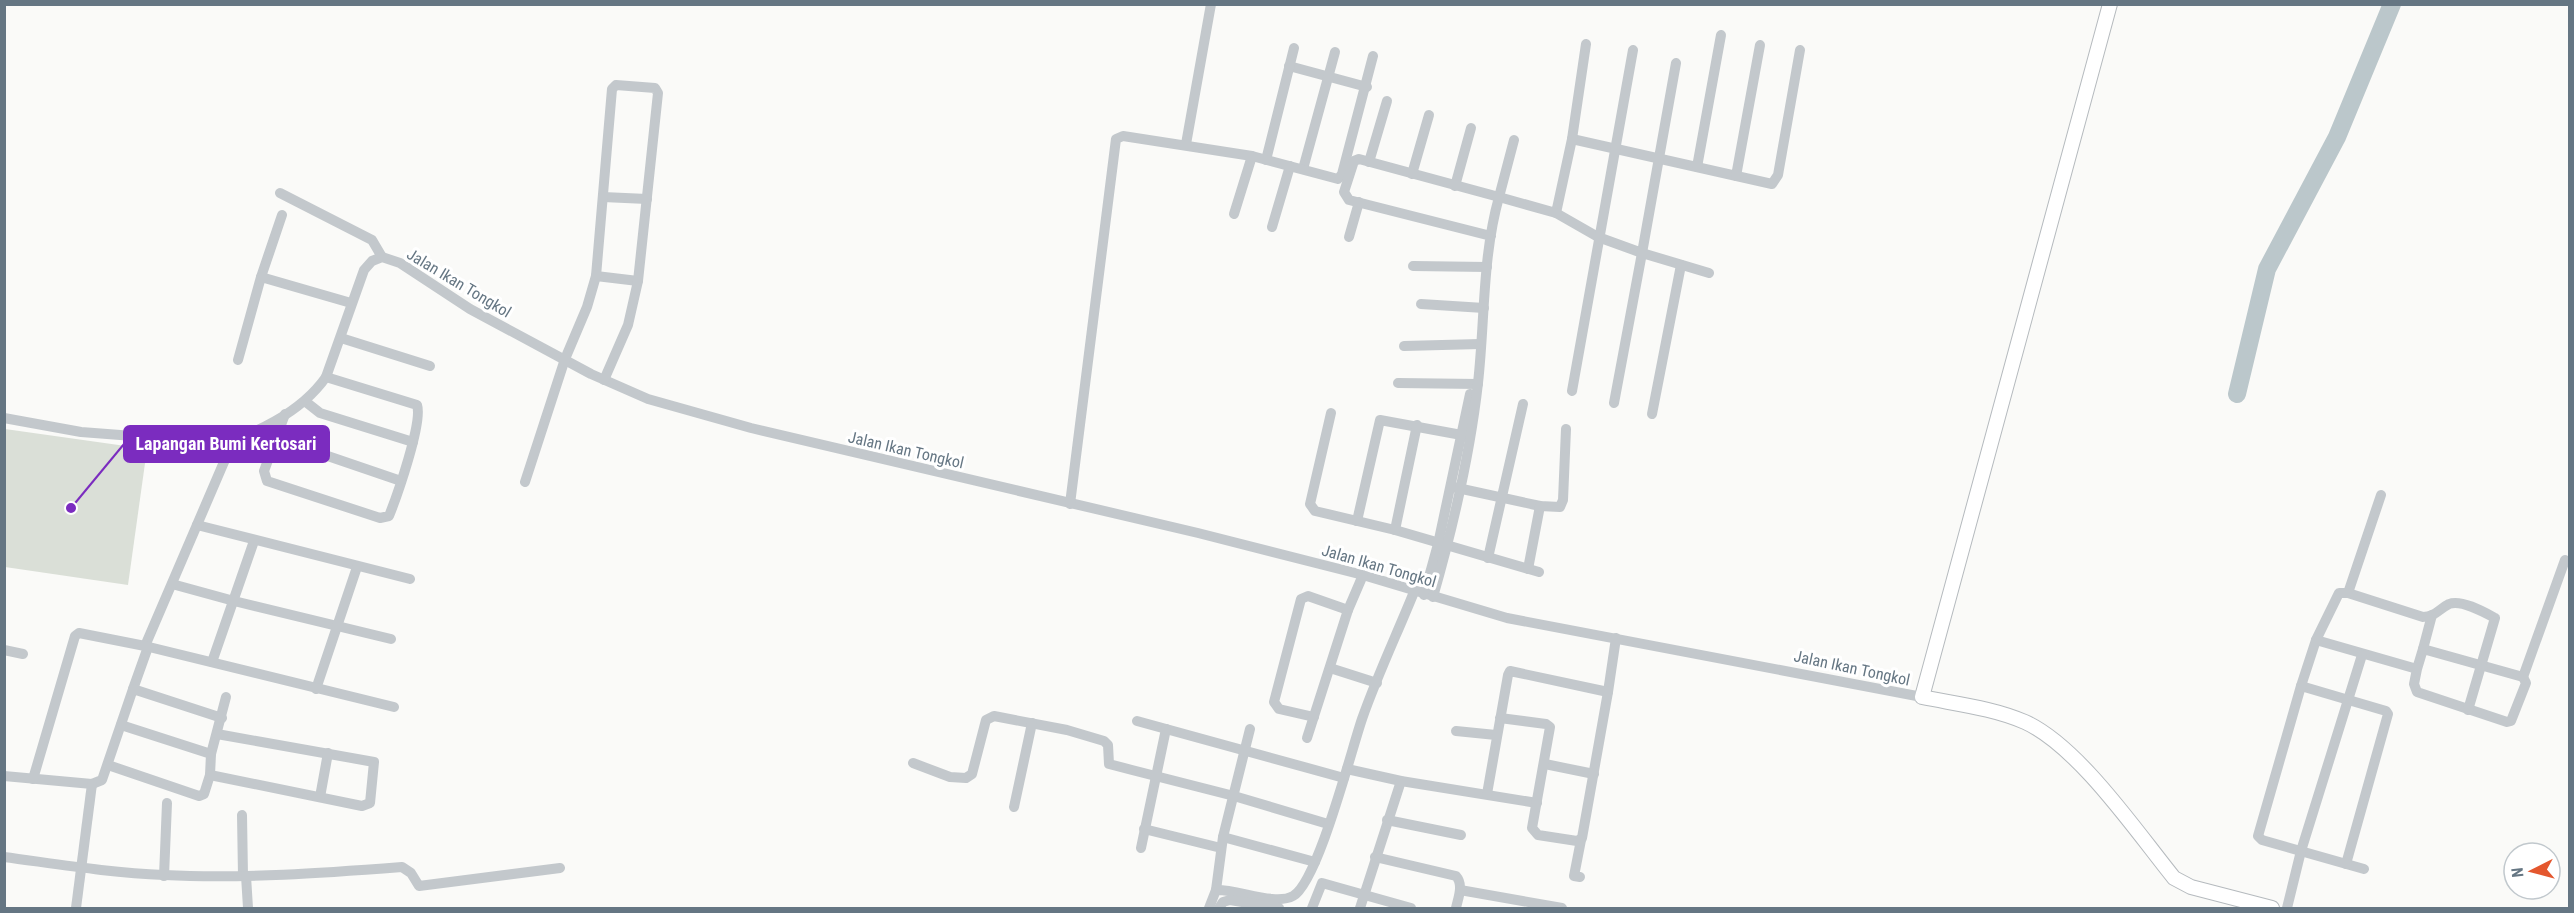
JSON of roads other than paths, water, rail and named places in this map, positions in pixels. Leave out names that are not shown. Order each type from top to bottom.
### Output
[{"type":"main road","points":[[2109,4],[1922,698],[1986,709],[2037,728],[2064,747],[2174,878],[2192,887],[2272,909]]},
{"type":"street","points":[[1186,144],[1210,4]]},
{"type":"street","points":[[1697,167],[1721,35]]},
{"type":"street","points":[[1556,213],[1572,139],[1586,44]]},
{"type":"street","points":[[1736,176],[1760,45]]},
{"type":"street","points":[[1266,160],[1294,48]]},
{"type":"street","points":[[1572,391],[1633,50]]},
{"type":"street","points":[[1572,139],[1772,184],[1776,180],[1800,50]]},
{"type":"street","points":[[1303,170],[1335,52]]},
{"type":"street","points":[[1070,504],[1116,139],[1123,136],[1186,144],[1252,156],[1330,178],[1340,177],[1367,87],[1373,56]]},
{"type":"street","points":[[1614,404],[1677,63]]},
{"type":"street","points":[[1289,66],[1367,87]]},
{"type":"street","points":[[525,482],[565,359],[587,307],[596,276],[612,89],[622,84],[655,88],[658,93],[638,281],[628,325],[604,380]]},
{"type":"street","points":[[1369,162],[1387,101]]},
{"type":"street","points":[[1412,174],[1429,115]]},
{"type":"street","points":[[1455,186],[1471,128]]},
{"type":"street","points":[[1216,890],[1288,898],[1299,891],[1315,862],[1377,683],[1424,594],[1443,546],[1477,381],[1491,236],[1514,140]]},
{"type":"street","points":[[1234,214],[1252,156]]},
{"type":"street","points":[[1491,236],[1359,202],[1346,196],[1346,182],[1354,160],[1369,162],[1556,213],[1598,237],[1710,273]]},
{"type":"street","points":[[1272,227],[1290,166]]},
{"type":"street","points":[[280,193],[372,240],[382,258]]},
{"type":"street","points":[[603,197],[647,199]]},
{"type":"street","points":[[1349,237],[1359,202]]},
{"type":"street","points":[[237,360],[282,215]]},
{"type":"street","name":"Jalan Ikan Tongkol","points":[[4,418],[81,432],[212,442],[233,441],[306,402],[326,377],[364,270],[372,261],[382,258],[400,263],[470,309],[604,380],[648,399],[751,428],[1363,575],[1507,618],[1922,698]]},
{"type":"street","points":[[1652,414],[1681,265]]},
{"type":"street","points":[[1413,266],[1487,267]]},
{"type":"street","points":[[596,276],[638,281]]},
{"type":"street","points":[[261,277],[351,303]]},
{"type":"street","points":[[1421,304],[1484,308]]},
{"type":"street","points":[[341,338],[430,366]]},
{"type":"street","points":[[1404,346],[1480,344]]},
{"type":"street","points":[[285,414],[264,471],[267,481],[380,518],[389,516],[412,442],[419,410],[417,405],[326,377]]},
{"type":"street","points":[[1398,383],[1477,381]]},
{"type":"street","points":[[306,402],[320,413],[412,442]]},
{"type":"street","points":[[1488,558],[1523,404]]},
{"type":"street","points":[[1331,413],[1311,508],[1315,511],[1395,530],[1534,571],[1540,506]]},
{"type":"street","points":[[1357,521],[1378,422],[1389,419],[1465,436]]},
{"type":"street","points":[[1395,530],[1418,425]]},
{"type":"street","points":[[1455,487],[1558,508],[1563,504],[1566,429]]},
{"type":"street","points":[[275,438],[401,481]]},
{"type":"street","points":[[4,776],[92,784],[102,780],[147,647],[233,441]]},
{"type":"street","points":[[2348,593],[2381,495]]},
{"type":"street","points":[[197,525],[410,579]]},
{"type":"street","points":[[212,662],[254,541]]},
{"type":"street","points":[[2523,677],[2565,560]]},
{"type":"street","points":[[315,689],[357,567]]},
{"type":"street","points":[[1307,738],[1348,610],[1363,575]]},
{"type":"street","points":[[172,584],[391,639]]},
{"type":"street","points":[[2364,869],[2262,840],[2258,836],[2316,640],[2341,591],[2423,616],[2432,615],[2449,604],[2458,602],[2495,618],[2468,710]]},
{"type":"street","points":[[1314,717],[1279,709],[1274,702],[1301,598],[1308,596],[1348,610]]},
{"type":"street","points":[[2423,649],[2523,677],[2526,683],[2510,722],[2417,692],[2414,684],[2417,669],[2432,615]]},
{"type":"street","points":[[33,779],[75,636],[83,633],[394,707]]},
{"type":"street","points":[[1580,878],[1574,876],[1594,774],[1616,638]]},
{"type":"street","points":[[2316,640],[2417,669]]},
{"type":"street","points":[[4,650],[23,654]]},
{"type":"street","points":[[2287,909],[2301,851],[2362,655]]},
{"type":"street","points":[[1330,668],[1377,683]]},
{"type":"street","points":[[1487,794],[1496,735],[1510,671],[1608,692]]},
{"type":"street","points":[[2301,686],[2386,711],[2388,718],[2346,864]]},
{"type":"street","points":[[133,688],[222,718]]},
{"type":"street","points":[[108,765],[199,796],[204,794],[210,775],[211,754],[226,697]]},
{"type":"street","points":[[913,763],[950,777],[966,778],[972,774],[989,717],[1032,723],[1104,741],[1108,745],[1109,765],[1234,796],[1329,824]]},
{"type":"street","points":[[1500,718],[1549,725],[1551,730],[1532,828],[1534,832],[1581,840]]},
{"type":"street","points":[[1137,721],[1245,751],[1346,774],[1401,780],[1537,803]]},
{"type":"street","points":[[1014,807],[1032,723]]},
{"type":"street","points":[[121,725],[211,754]]},
{"type":"street","points":[[1141,848],[1166,729]]},
{"type":"street","points":[[1209,909],[1216,890],[1222,843],[1250,729]]},
{"type":"street","points":[[1456,731],[1496,735]]},
{"type":"street","points":[[210,775],[362,806],[369,803],[374,762],[217,734]]},
{"type":"street","points":[[320,797],[328,753]]},
{"type":"street","points":[[1545,764],[1594,774]]},
{"type":"street","points":[[1360,909],[1401,780]]},
{"type":"street","points":[[76,909],[92,784]]},
{"type":"street","points":[[164,876],[167,803]]},
{"type":"street","points":[[242,815],[244,876],[248,909]]},
{"type":"street","points":[[1387,820],[1461,835]]},
{"type":"street","points":[[1144,829],[1315,862]]},
{"type":"street","points":[[4,857],[164,876],[244,876],[402,867],[411,873],[416,885],[427,886],[560,868]]},
{"type":"street","points":[[1375,857],[1456,876],[1460,881],[1456,909]]},
{"type":"street","points":[[1312,909],[1322,883],[1408,908]]},
{"type":"street","points":[[1460,890],[1562,909]]},
{"type":"street","points":[[1219,909],[1223,902],[1230,900],[1279,909]]},
{"type":"waterway","points":[[2237,394],[2267,269],[2337,137],[2392,4]]},
{"type":"place","name":"Lapangan Bumi Kertosari","points":[[71,508]]}]
